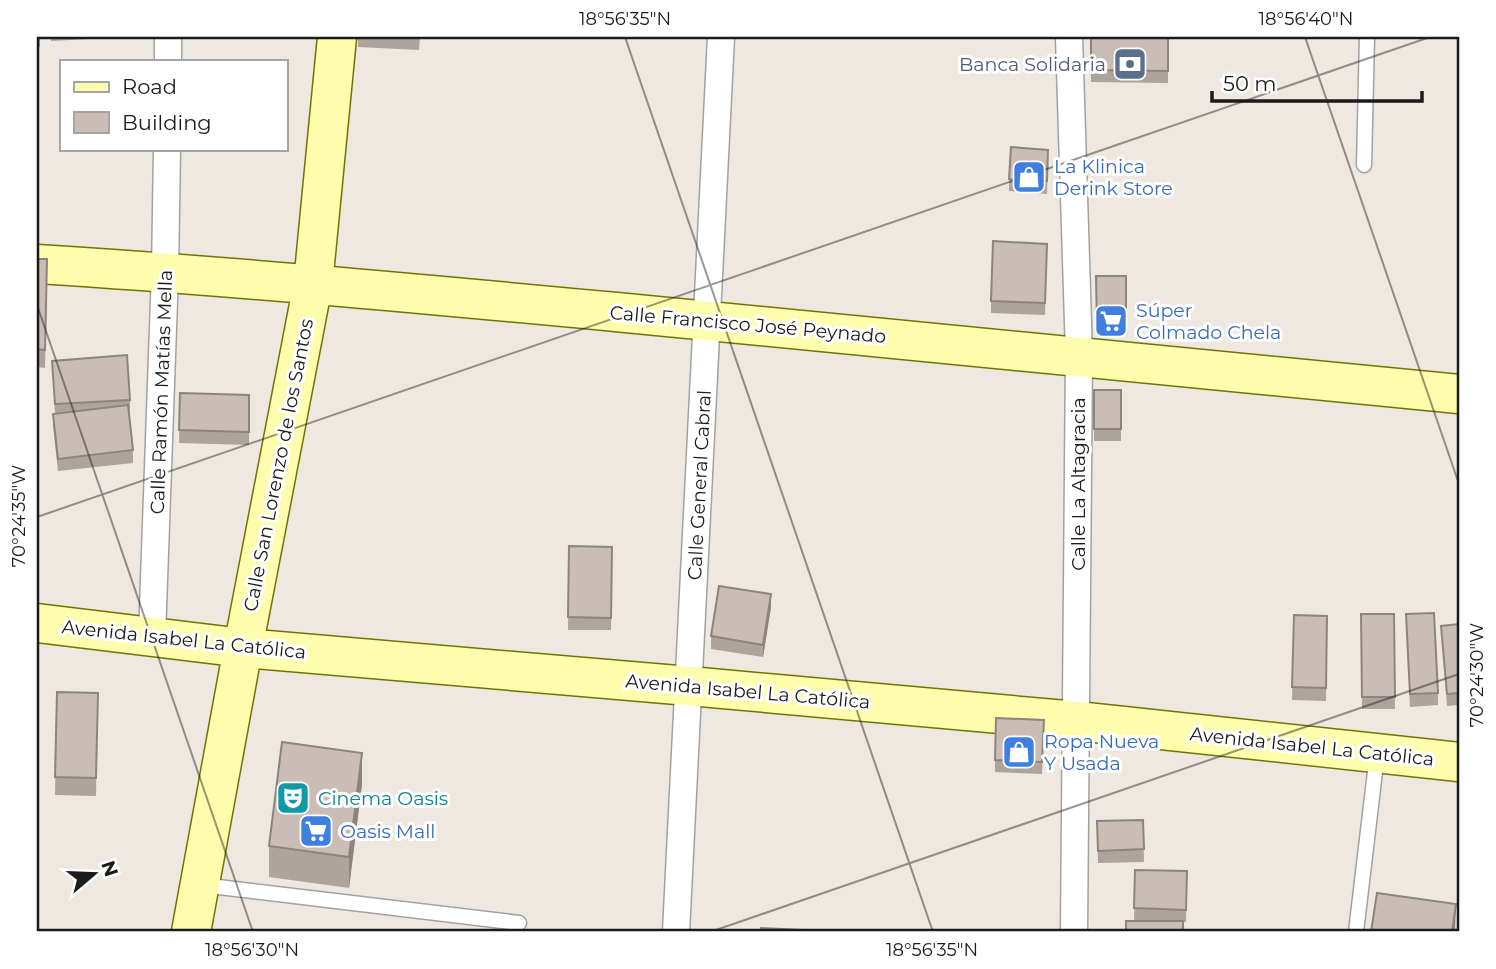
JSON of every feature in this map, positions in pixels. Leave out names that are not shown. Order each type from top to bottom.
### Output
[{"type":"street","points":[[168,37],[168,60]]},
{"type":"street","name":"Calle San Lorenzo de los Santos","points":[[191,932],[313,284],[337,37]]},
{"type":"street","name":"Calle General Cabral","points":[[676,932],[721,37]]},
{"type":"street","name":"Calle La Altagracia","points":[[1069,37],[1079,355],[1074,932]]},
{"type":"street","name":"Calle Ramón Matías Mella","points":[[152,636],[167,150]]},
{"type":"street","name":"Calle Francisco José Peynado","points":[[37,264],[313,284],[708,320],[1459,394]]},
{"type":"street","name":"Avenida Isabel La Católica","points":[[37,623],[243,648],[1077,721],[1459,762]]},
{"type":"lane","points":[[1364,165],[1367,37]]},
{"type":"lane","points":[[1356,932],[1377,753]]},
{"type":"lane","points":[[201,885],[519,923]]},
{"type":"building","name":"Banca Solidaria","points":[[1091,37],[1168,37],[1168,71],[1091,70]]},
{"type":"building","points":[[1011,147],[1048,150],[1047,181],[1009,179]]},
{"type":"building","points":[[993,241],[1047,244],[1045,303],[991,301]]},
{"type":"building","points":[[37,259],[47,259],[45,350],[37,349]]},
{"type":"building","points":[[1096,276],[1126,276],[1126,326],[1097,326]]},
{"type":"building","points":[[127,355],[130,400],[55,404],[52,361]]},
{"type":"building","points":[[1094,390],[1121,390],[1121,429],[1094,429]]},
{"type":"building","points":[[180,393],[249,395],[249,432],[179,430]]},
{"type":"building","points":[[128,405],[133,450],[58,459],[53,414]]},
{"type":"building","points":[[569,546],[612,547],[611,618],[568,617]]},
{"type":"building","points":[[719,586],[771,594],[763,645],[711,636]]},
{"type":"building","points":[[1434,613],[1438,693],[1410,694],[1406,614]]},
{"type":"building","points":[[1361,614],[1394,614],[1395,697],[1362,697]]},
{"type":"building","points":[[1294,615],[1327,616],[1326,688],[1292,687]]},
{"type":"building","points":[[1459,624],[1459,693],[1447,694],[1441,626]]},
{"type":"building","points":[[57,692],[98,693],[96,778],[55,777]]},
{"type":"building","name":"Ropa Nueva Y Usada","points":[[996,718],[1044,720],[1042,762],[995,760]]},
{"type":"building","name":"Oasis Mall","points":[[282,742],[362,753],[349,857],[269,846]]},
{"type":"building","points":[[1143,820],[1144,849],[1098,851],[1097,821]]},
{"type":"building","points":[[1135,870],[1187,871],[1186,910],[1134,908]]},
{"type":"building","points":[[1377,893],[1456,904],[1452,932],[1371,932]]},
{"type":"building","points":[[1126,921],[1183,921],[1183,932],[1126,932]]},
{"type":"building","points":[[761,928],[802,930],[802,932],[761,932]]},
{"type":"place","name":"Banca Solidaria","points":[[1130,64]]},
{"type":"place","name":"La Klinica Derink Store","points":[[1029,177]]},
{"type":"place","name":"Súper Colmado Chela","points":[[1111,321]]},
{"type":"place","name":"Ropa Nueva Y Usada","points":[[1019,752]]},
{"type":"place","name":"Cinema Oasis","points":[[293,798]]},
{"type":"place","name":"Oasis Mall","points":[[316,831]]}]
